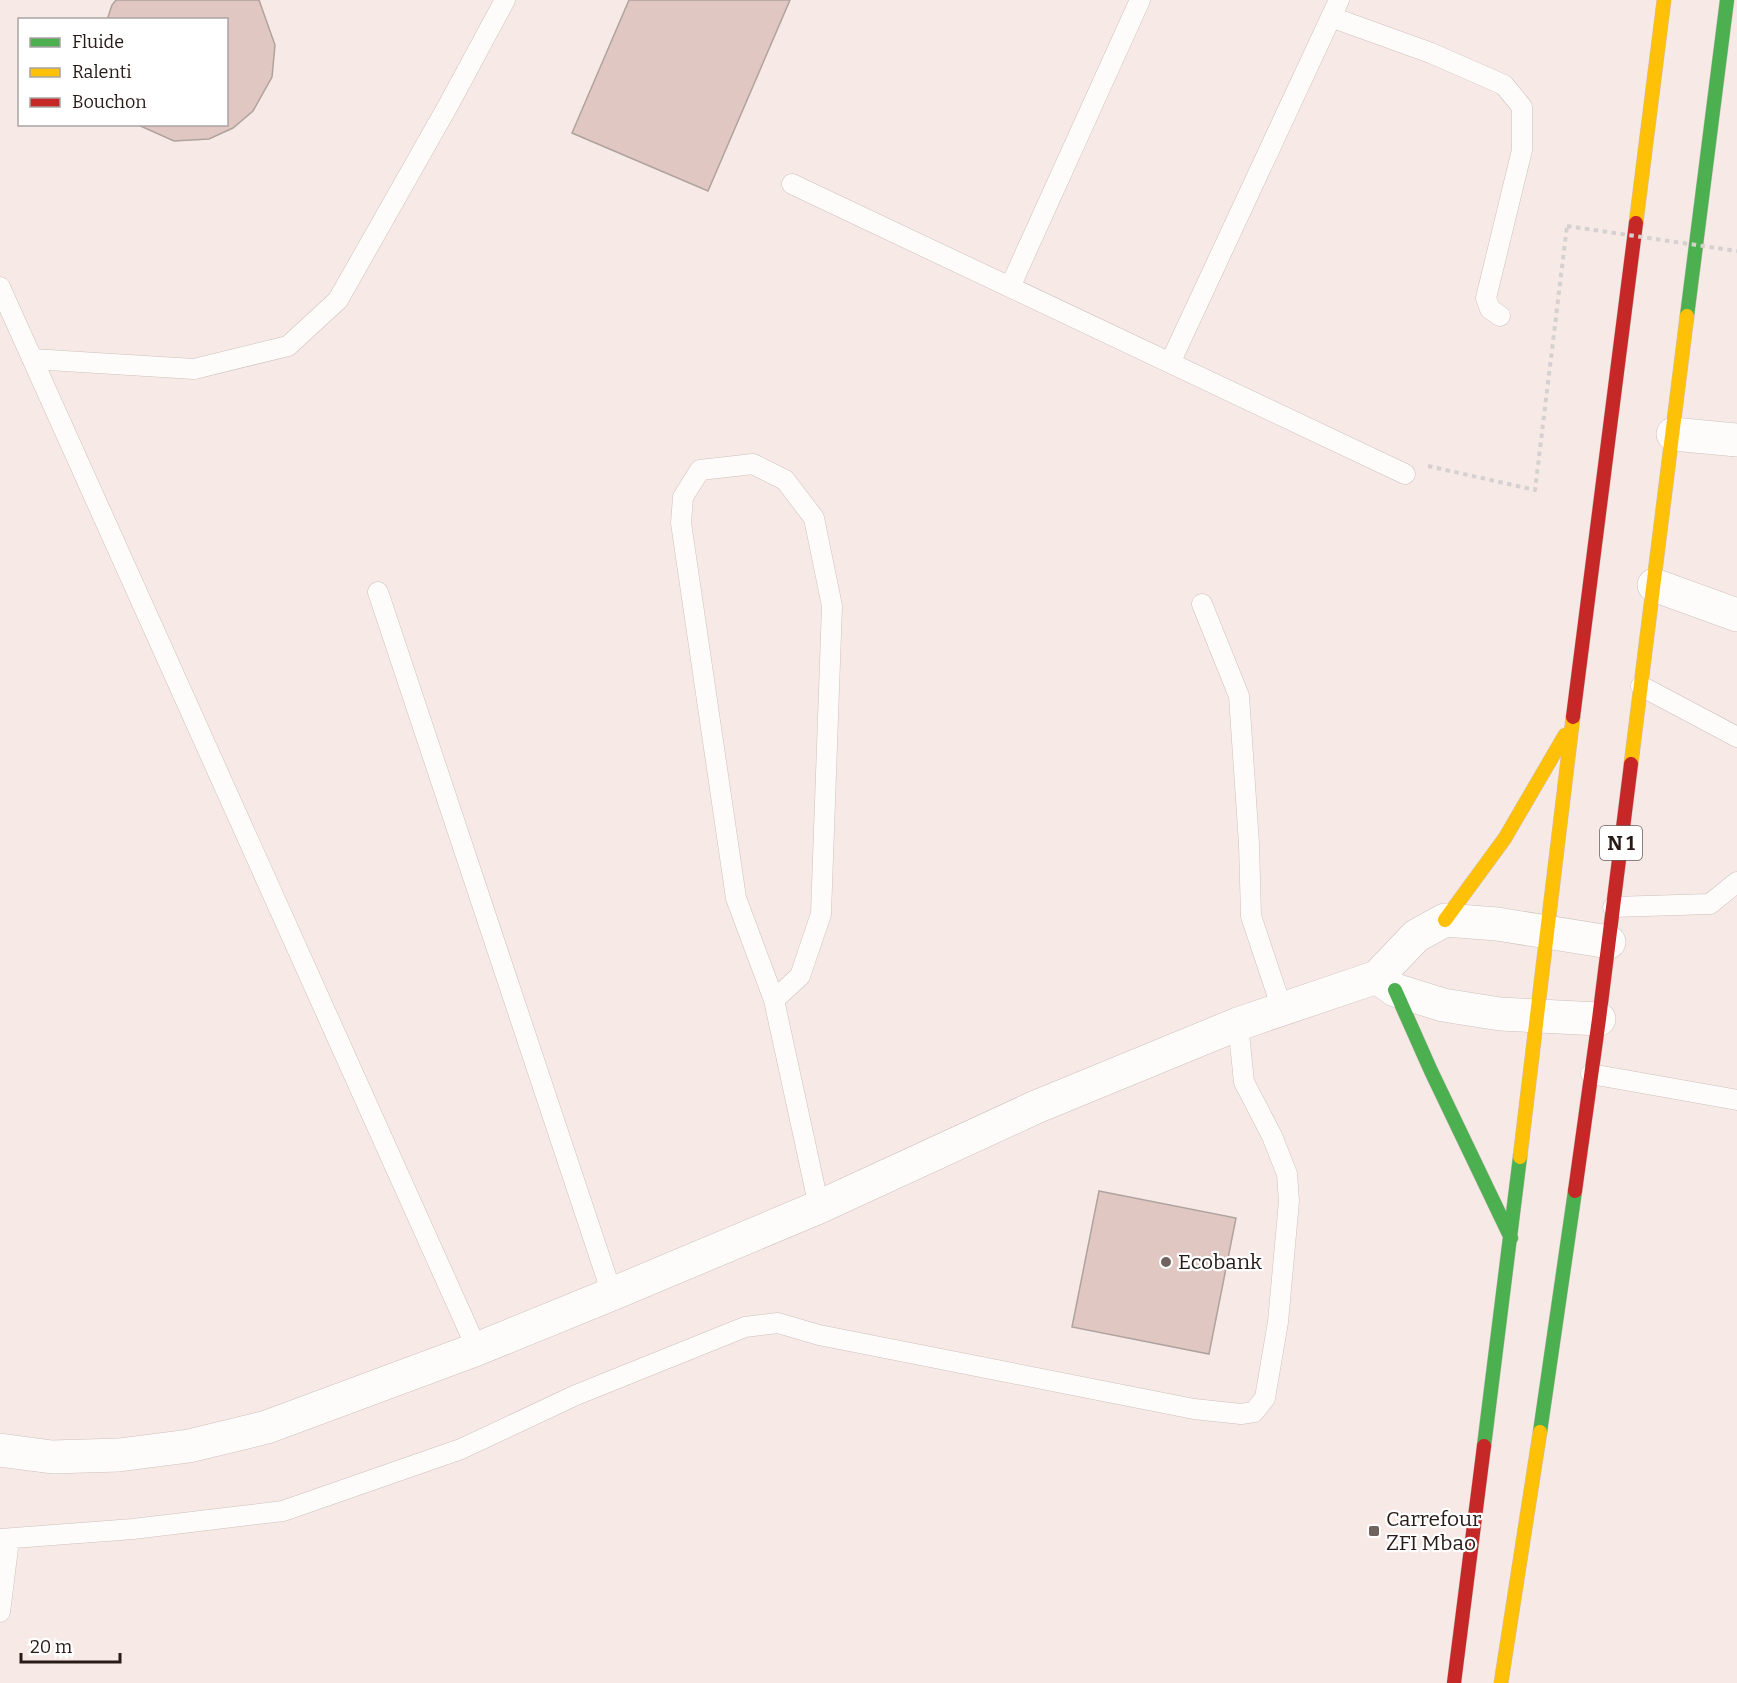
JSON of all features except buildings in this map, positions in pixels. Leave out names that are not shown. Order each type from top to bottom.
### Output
[{"type":"highway","points":[[1454,1683],[1664,0]]},
{"type":"highway","name":"N 1","points":[[1500,1683],[1554,1338],[1599,1019],[1727,0]]},
{"type":"highway","points":[[1445,920],[1505,838],[1573,721]]},
{"type":"highway","points":[[1386,983],[1511,1239]]},
{"type":"street","points":[[1673,434],[1737,440]]},
{"type":"street","points":[[1654,585],[1737,615]]},
{"type":"street","points":[[1386,983],[1416,936],[1445,920],[1497,924],[1609,942]]},
{"type":"street","points":[[0,1450],[52,1457],[119,1455],[189,1446],[267,1427],[477,1349],[612,1294],[819,1207],[1036,1107],[1238,1024],[1282,1009],[1386,983],[1443,1005],[1500,1014],[1599,1019]]},
{"type":"lane","points":[[32,359],[194,369],[288,346],[338,300],[505,0]]},
{"type":"lane","points":[[1010,287],[1140,0]]},
{"type":"lane","points":[[1170,363],[1335,8],[1504,85],[1522,107],[1522,150],[1486,298],[1490,309],[1500,316]]},
{"type":"lane","points":[[792,184],[1405,474]]},
{"type":"lane","points":[[0,287],[477,1349]]},
{"type":"lane","points":[[774,1000],[800,976],[821,914],[832,606],[814,518],[785,480],[753,464],[700,470],[683,497],[681,523],[736,898],[774,1000],[819,1207]]},
{"type":"lane","points":[[378,592],[612,1294]]},
{"type":"lane","points":[[1202,604],[1239,696],[1249,844],[1251,916],[1282,1009]]},
{"type":"lane","points":[[1641,686],[1737,737]]},
{"type":"lane","points":[[1613,907],[1710,904],[1737,882]]},
{"type":"lane","points":[[0,1612],[4,1539],[133,1529],[283,1511],[460,1449],[576,1395],[745,1327],[778,1323],[819,1335],[1194,1409],[1241,1414],[1254,1412],[1265,1398],[1278,1322],[1289,1202],[1287,1173],[1272,1136],[1244,1082],[1238,1024]]},
{"type":"lane","points":[[1591,1074],[1737,1100]]},
{"type":"path","points":[[1405,474],[1428,466],[1535,490],[1567,226],[1737,251]]},
{"type":"traffic: fast","points":[[1687,316],[1727,0]]},
{"type":"traffic: fast","points":[[1395,990],[1511,1238]]},
{"type":"traffic: fast","points":[[1484,1446],[1520,1157]]},
{"type":"traffic: fast","points":[[1540,1432],[1575,1191]]},
{"type":"traffic: slow","points":[[1636,223],[1664,0]]},
{"type":"traffic: slow","points":[[1631,764],[1687,316]]},
{"type":"traffic: slow","points":[[1520,1157],[1573,717]]},
{"type":"traffic: slow","points":[[1445,920],[1505,838],[1565,735]]},
{"type":"traffic: slow","points":[[1501,1683],[1540,1432]]},
{"type":"traffic: jam","points":[[1573,717],[1636,223]]},
{"type":"traffic: jam","points":[[1575,1191],[1631,764]]},
{"type":"traffic: jam","points":[[1454,1683],[1484,1446]]},
{"type":"place","name":"Ecobank","points":[[1166,1262]]},
{"type":"place","name":"Carrefour ZFI Mbao","points":[[1374,1531]]}]
